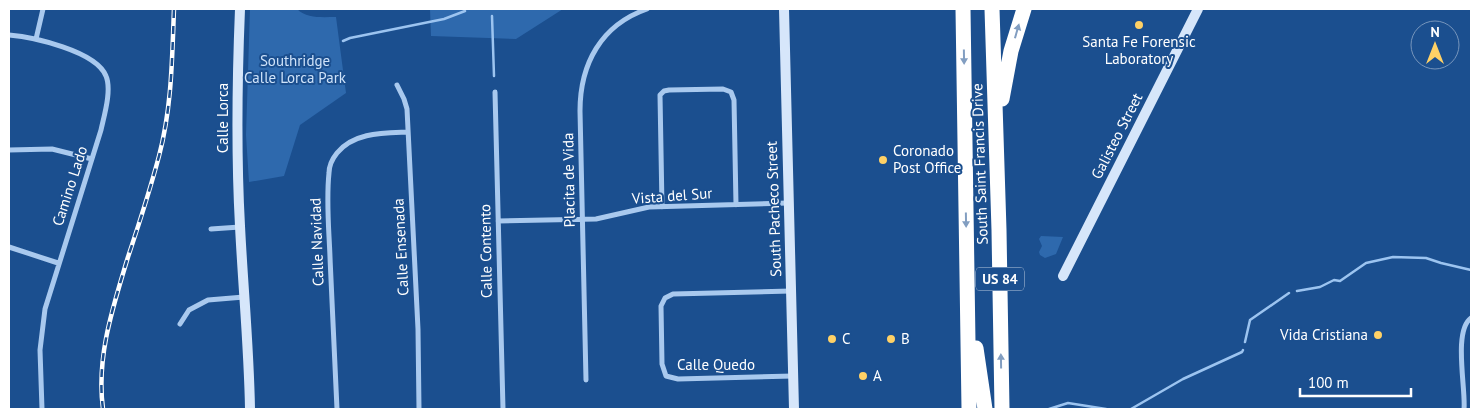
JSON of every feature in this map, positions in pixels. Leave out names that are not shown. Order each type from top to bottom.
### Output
[{"type":"highway","name":"South Saint Francis Drive","points":[[963,9],[969,409]]},
{"type":"highway","name":"South Saint Francis Drive","points":[[992,9],[997,148],[1002,408]]},
{"type":"highway","points":[[997,148],[1006,77],[1024,9]]},
{"type":"highway","points":[[967,270],[985,409]]},
{"type":"highway","points":[[962,409],[968,337]]},
{"type":"street","points":[[36,39],[43,9]]},
{"type":"street","name":"Calle Lorca","points":[[240,9],[236,111],[250,409]]},
{"type":"street","name":"Placita de Vida","points":[[586,380],[580,105],[583,77],[594,52],[609,32],[626,19],[647,9]]},
{"type":"street","name":"South Pacheco Street","points":[[784,9],[794,409]]},
{"type":"street","name":"Galisteo Street","points":[[1063,276],[1198,9]]},
{"type":"street","name":"Camino Lado","points":[[9,35],[36,39],[81,55],[99,67],[106,75],[108,88],[101,130],[47,298],[41,329],[40,350],[42,409]]},
{"type":"street","name":"Calle Ensenada","points":[[397,85],[406,104],[408,132],[418,329],[419,409]]},
{"type":"street","points":[[662,207],[660,95],[664,91],[669,90],[723,89],[731,92],[734,100],[736,205]]},
{"type":"street","name":"Calle Contento","points":[[495,92],[503,409]]},
{"type":"street","name":"Calle Navidad","points":[[337,409],[329,220],[329,171],[332,160],[338,152],[346,144],[357,138],[378,134],[408,132]]},
{"type":"street","points":[[9,150],[52,149],[92,158]]},
{"type":"street","name":"Vista del Sur","points":[[498,221],[603,218],[643,208],[789,203]]},
{"type":"street","points":[[212,229],[240,227]]},
{"type":"street","points":[[9,247],[58,263]]},
{"type":"street","name":"Calle Quedo","points":[[791,290],[673,294],[665,298],[662,306],[662,364],[666,376],[678,379],[794,376]]},
{"type":"street","points":[[180,324],[189,310],[208,300],[245,297]]},
{"type":"street","points":[[1464,409],[1461,366],[1462,346],[1464,328],[1467,321],[1471,318]]},
{"type":"street","points":[[1465,402],[1471,402]]},
{"type":"green space","name":"Southridge Calle Lorca Park","points":[[250,9],[297,9],[310,16],[336,17],[346,93],[300,125],[284,176],[249,182],[246,135]]},
{"type":"green space","points":[[430,9],[563,9],[516,39],[431,36]]},
{"type":"green space","points":[[1041,236],[1063,237],[1056,254],[1045,258],[1040,255],[1039,252],[1042,246],[1039,239]]},
{"type":"waterway","points":[[343,41],[444,19],[465,11]]},
{"type":"waterway","points":[[492,16],[494,76]]},
{"type":"waterway","points":[[1297,291],[1320,287],[1334,280],[1340,281],[1366,263],[1393,257],[1426,258],[1471,270]]},
{"type":"waterway","points":[[1245,342],[1250,320],[1289,293]]},
{"type":"waterway","points":[[1131,409],[1183,379],[1243,350]]},
{"type":"waterway","points":[[1049,409],[1068,403],[1106,409]]},
{"type":"railway","points":[[103,409],[101,390],[102,370],[107,332],[152,181],[167,119],[171,82],[174,9]]},
{"type":"place","name":"Santa Fe Forensic Laboratory","points":[[1139,25]]},
{"type":"place","name":"Coronado Post Office","points":[[883,160]]},
{"type":"place","name":"Vida Cristiana","points":[[1378,335]]},
{"type":"place","name":"C","points":[[832,339]]},
{"type":"place","name":"B","points":[[891,339]]},
{"type":"place","name":"A","points":[[863,376]]}]
